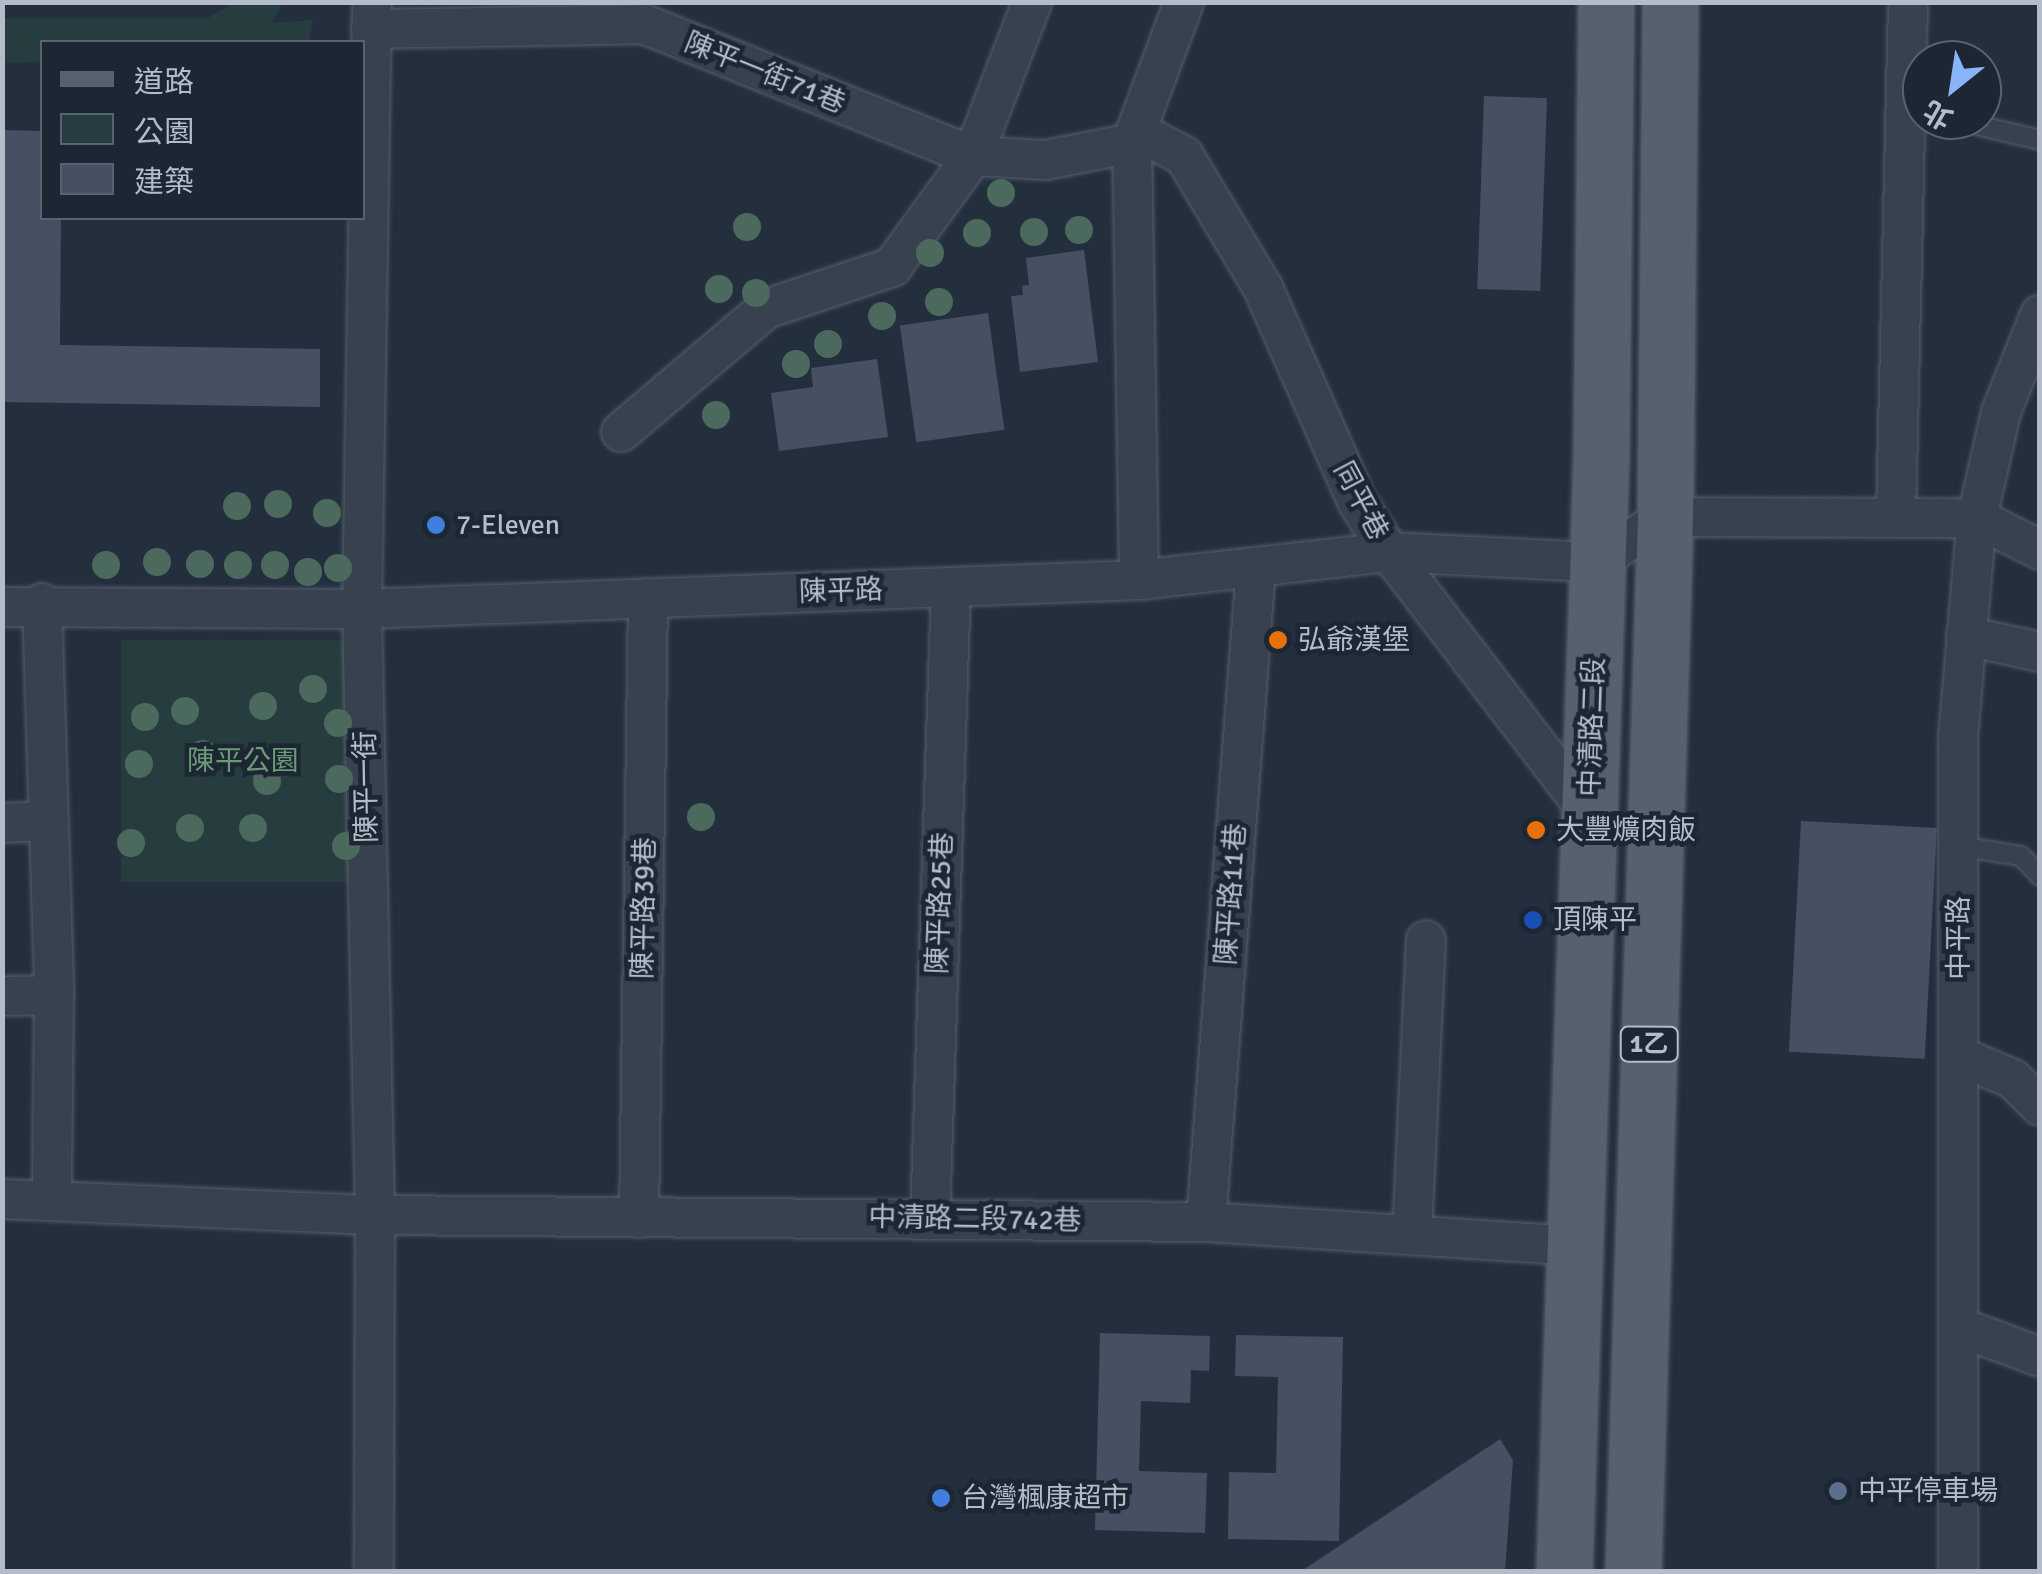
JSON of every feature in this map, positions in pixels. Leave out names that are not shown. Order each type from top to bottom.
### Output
[{"type":"main road","name":"中清路二段","points":[[1564,1572],[1597,562],[1606,2]]},
{"type":"main road","name":"1乙","points":[[1633,1572],[1665,517],[1670,2]]},
{"type":"street","points":[[621,432],[766,309],[892,266],[973,156],[1032,2]]},
{"type":"street","points":[[1139,580],[1132,142],[1184,2]]},
{"type":"street","points":[[1908,2],[1910,40]]},
{"type":"street","name":"陳平一街71巷","points":[[371,16],[644,24],[973,156]]},
{"type":"street","name":"陳平一街","points":[[371,16],[362,609],[375,1215],[374,1572]]},
{"type":"street","name":"同平巷","points":[[1155,87],[1184,156],[1263,288],[1356,501],[1389,552],[1590,814]]},
{"type":"street","points":[[973,156],[1046,160],[1152,139],[1184,156]]},
{"type":"street","points":[[1896,516],[1913,140]]},
{"type":"street","name":"中平路","points":[[1958,1572],[1960,846],[1966,636],[1977,518],[2001,412],[2039,317]]},
{"type":"street","points":[[1597,562],[1665,517],[1977,518],[2040,550]]},
{"type":"street","name":"陳平路","points":[[2,607],[42,604],[362,609],[1139,580],[1389,552],[1597,562]]},
{"type":"street","name":"陳平路11巷","points":[[1206,1222],[1256,567]]},
{"type":"street","name":"陳平路25巷","points":[[930,1218],[951,587]]},
{"type":"street","name":"陳平路39巷","points":[[639,1218],[648,598]]},
{"type":"street","points":[[42,604],[54,995],[52,1199]]},
{"type":"street","points":[[1966,636],[2040,652]]},
{"type":"street","points":[[2,823],[48,821]]},
{"type":"street","points":[[1412,1235],[1426,940]]},
{"type":"street","points":[[2,996],[54,995]]},
{"type":"street","points":[[1959,1056],[2013,1079],[2040,1106]]},
{"type":"street","name":"中清路二段742巷","points":[[2,1200],[52,1199],[375,1215],[1206,1222],[1575,1246]]},
{"type":"street","points":[[1959,1327],[2040,1357]]},
{"type":"lane","points":[[2002,131],[2040,140]]},
{"type":"lane","points":[[1960,846],[2022,856],[2040,876]]},
{"type":"green space","points":[[233,3],[283,3],[271,23],[313,20],[309,40],[40,40],[40,62],[3,63],[3,18],[208,18]]},
{"type":"green space","name":"陳平公園","points":[[121,640],[365,640],[365,882],[121,882]]},
{"type":"building","points":[[1484,96],[1547,98],[1540,291],[1477,289]]},
{"type":"building","points":[[2,130],[40,131],[40,220],[61,220],[60,345],[320,349],[320,407],[2,402]]},
{"type":"building","points":[[1084,250],[1098,362],[1020,372],[1011,296],[1023,295],[1022,286],[1029,285],[1026,258]]},
{"type":"building","points":[[988,313],[1004,430],[916,442],[900,325]]},
{"type":"building","points":[[877,359],[888,437],[779,451],[771,393],[813,387],[811,368]]},
{"type":"building","points":[[1801,821],[1937,828],[1925,1059],[1789,1052]]},
{"type":"building","points":[[1100,1333],[1210,1336],[1209,1371],[1191,1370],[1190,1403],[1141,1401],[1139,1471],[1207,1473],[1205,1533],[1095,1530]]},
{"type":"building","points":[[1236,1335],[1343,1337],[1339,1541],[1228,1539],[1229,1472],[1276,1473],[1278,1377],[1235,1376]]},
{"type":"building","points":[[1500,1439],[1513,1460],[1505,1572],[1300,1572]]},
{"type":"place","name":"7-Eleven","points":[[436,525]]},
{"type":"place","name":"弘爺漢堡","points":[[1278,640]]},
{"type":"place","name":"大豐爌肉飯","points":[[1536,830]]},
{"type":"place","name":"頂陳平","points":[[1533,920]]},
{"type":"place","name":"中平停車場","points":[[1838,1491]]},
{"type":"place","name":"台灣楓康超市","points":[[941,1498]]}]
